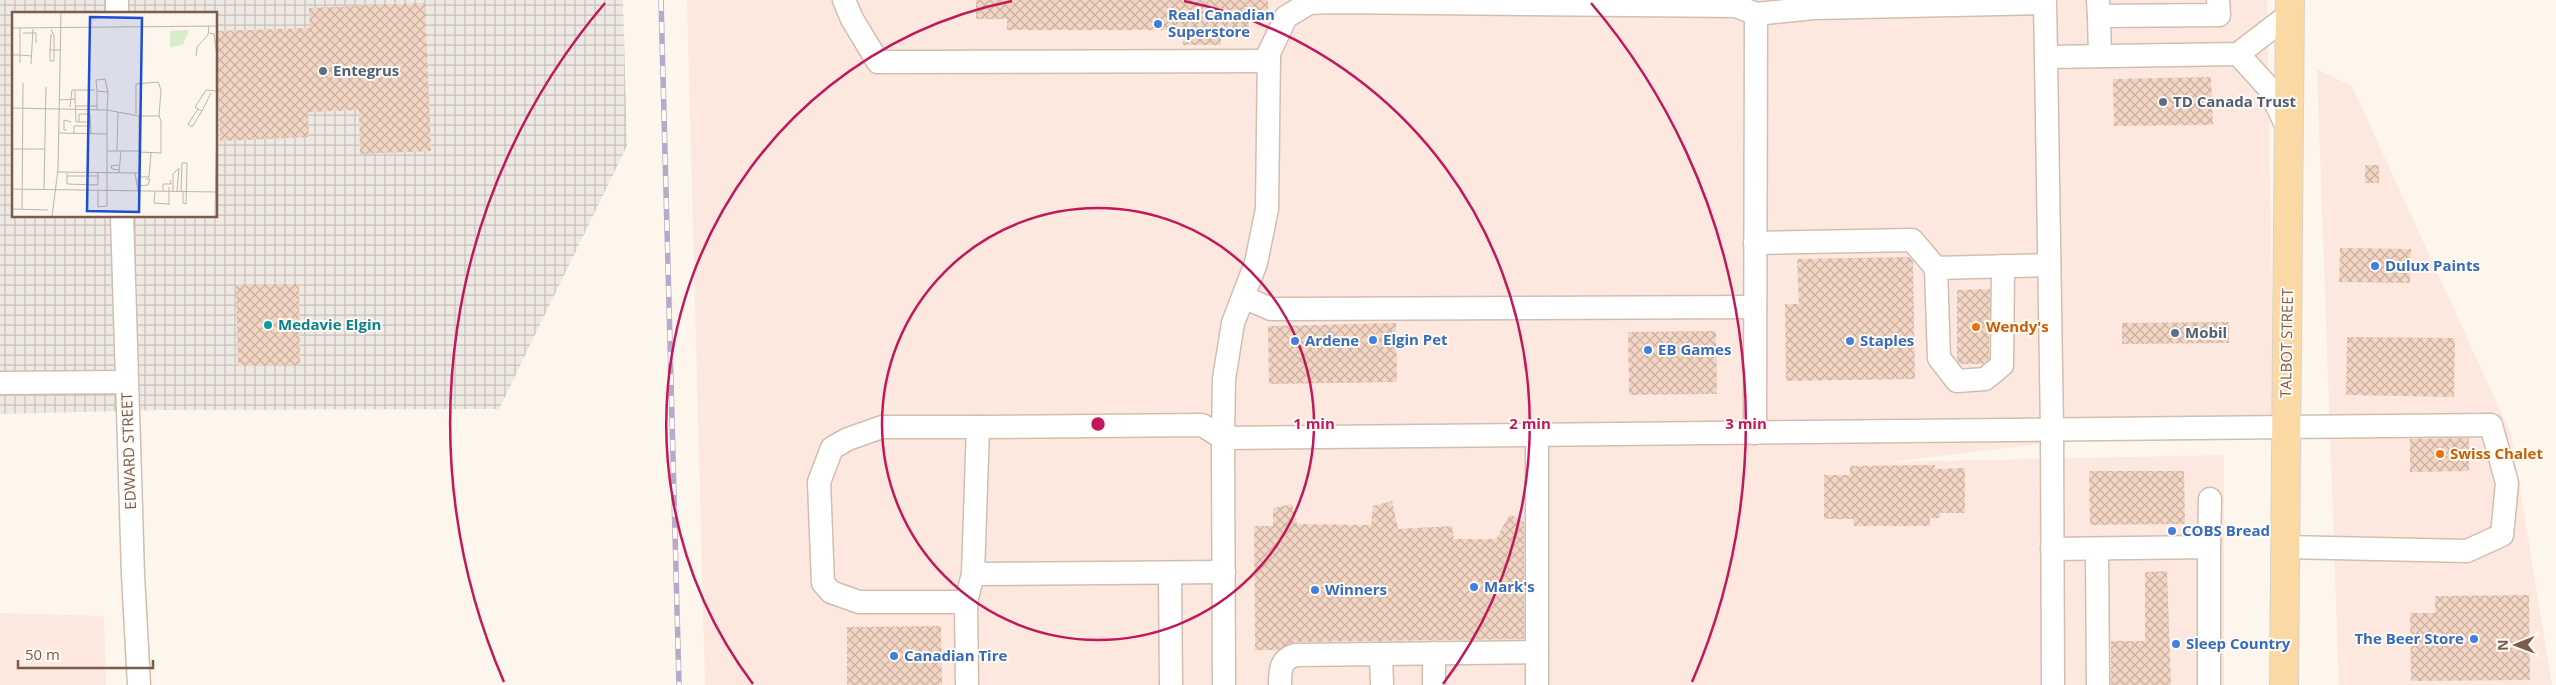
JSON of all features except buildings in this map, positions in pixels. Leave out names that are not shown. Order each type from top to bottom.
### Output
[{"type":"main road","name":"TALBOT STREET","points":[[2284,685],[2290,7]]},
{"type":"street","points":[[844,0],[852,19],[878,62],[1269,61]]},
{"type":"street","points":[[2100,56],[2098,8],[2219,14],[2218,0]]},
{"type":"street","points":[[1224,685],[1224,379],[1233,324],[1256,263],[1267,209],[1269,53],[1286,9],[1309,3],[1334,2],[1736,6],[1766,9],[2045,3],[2052,430],[2053,685]]},
{"type":"street","points":[[2046,57],[2238,54],[2290,7]]},
{"type":"street","points":[[1755,433],[1755,242],[1766,9]]},
{"type":"street","points":[[2238,54],[2268,87],[2289,132]]},
{"type":"street","name":"EDWARD STREET","points":[[122,218],[133,575],[140,685]]},
{"type":"street","points":[[1755,242],[1912,240],[1936,268],[1939,358],[1957,381],[1985,379],[2002,365],[2003,266]]},
{"type":"street","points":[[1936,268],[2049,265]]},
{"type":"street","points":[[1243,296],[1271,309],[1755,307]]},
{"type":"street","points":[[0,383],[126,382]]},
{"type":"street","points":[[966,602],[858,602],[831,592],[823,583],[819,482],[832,448],[848,439],[882,427],[1202,425],[1224,438],[2491,425],[2507,483],[2502,535],[2467,550],[2285,547]]},
{"type":"street","points":[[967,685],[966,602],[973,574],[978,427]]},
{"type":"street","points":[[1537,435],[1537,685]]},
{"type":"street","points":[[2209,685],[2210,499]]},
{"type":"street","points":[[2052,549],[2209,547]]},
{"type":"street","points":[[2097,549],[2098,685]]},
{"type":"street","points":[[973,574],[1170,574],[1224,572]]},
{"type":"street","points":[[1170,574],[1171,685]]},
{"type":"street","points":[[1280,685],[1280,669],[1289,657],[1537,652]]},
{"type":"street","points":[[1434,653],[1434,685]]},
{"type":"street","points":[[1382,654],[1382,685]]},
{"type":"shaded area","points":[[0,0],[623,0],[627,146],[499,409],[164,410],[0,414]]},
{"type":"shaded area","points":[[687,0],[2267,0],[2274,416],[1891,462],[2224,455],[2224,685],[705,685]]},
{"type":"shaded area","points":[[2317,69],[2352,86],[2511,434],[2552,685],[2339,685]]},
{"type":"shaded area","points":[[0,613],[104,616],[106,685],[0,685]]},
{"type":"railway","points":[[661,0],[679,685]]},
{"type":"place","name":"Real Canadian Superstore","points":[[1158,24]]},
{"type":"place","name":"Entegrus","points":[[323,71]]},
{"type":"place","name":"TD Canada Trust","points":[[2163,102]]},
{"type":"place","name":"Dulux Paints","points":[[2375,266]]},
{"type":"place","name":"Medavie Elgin","points":[[268,325]]},
{"type":"place","name":"Wendy's","points":[[1976,327]]},
{"type":"place","name":"Mobil","points":[[2175,333]]},
{"type":"place","name":"Elgin Pet","points":[[1373,340]]},
{"type":"place","name":"Ardene","points":[[1295,341]]},
{"type":"place","name":"Staples","points":[[1850,341]]},
{"type":"place","name":"EB Games","points":[[1648,350]]},
{"type":"place","name":"Swiss Chalet","points":[[2440,454]]},
{"type":"place","name":"COBS Bread","points":[[2172,531]]},
{"type":"place","name":"Mark's","points":[[1474,587]]},
{"type":"place","name":"Winners","points":[[1315,590]]},
{"type":"place","name":"The Beer Store","points":[[2474,639]]},
{"type":"place","name":"Sleep Country","points":[[2176,644]]},
{"type":"place","name":"Canadian Tire","points":[[894,656]]}]
